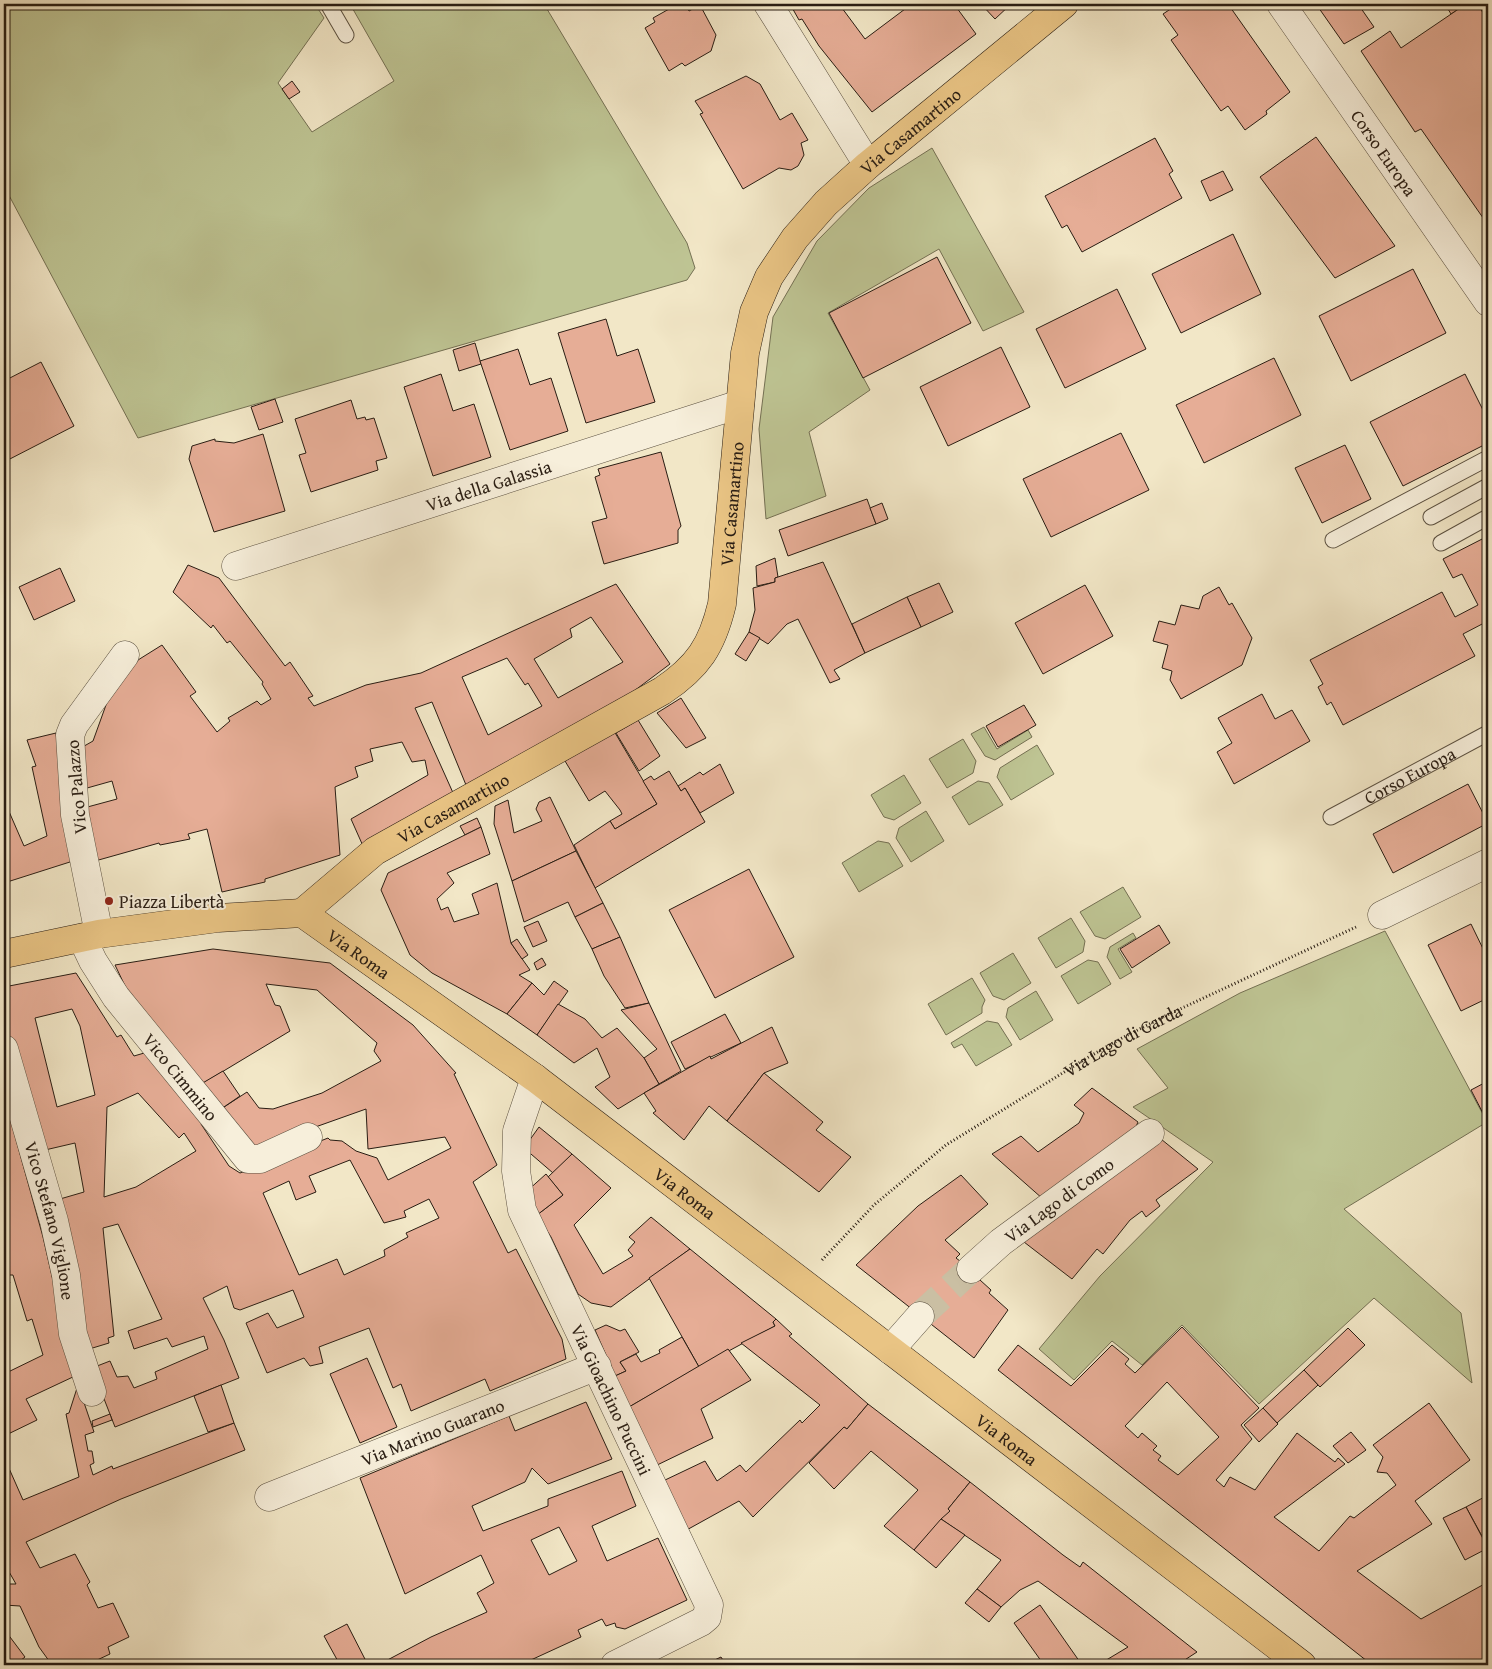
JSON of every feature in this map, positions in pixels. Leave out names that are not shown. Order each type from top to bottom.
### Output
[{"type":"main road","name":"Via Casamartino","points":[[302,912],[376,851],[662,691],[694,667],[708,646],[722,604],[745,353],[754,312],[769,277],[801,231],[826,203],[868,165],[1064,4]]},
{"type":"main road","points":[[4,954],[91,936],[218,918],[302,912]]},
{"type":"main road","name":"Via Roma","points":[[302,912],[535,1078],[1302,1665]]},
{"type":"street","points":[[768,4],[868,165]]},
{"type":"street","name":"Corso Europa","points":[[1281,4],[1488,302]]},
{"type":"street","name":"Via della Galassia","points":[[236,566],[740,404]]},
{"type":"street","name":"Vico Palazzo","points":[[91,936],[75,815],[70,735],[74,726],[125,655]]},
{"type":"street","points":[[1382,915],[1488,863]]},
{"type":"street","name":"Vico Cimmino","points":[[91,936],[116,997],[248,1159],[260,1159],[308,1138]]},
{"type":"street","name":"Vico Stefano Viglione","points":[[4,1049],[54,1221],[66,1275],[74,1334],[92,1392]]},
{"type":"street","name":"Via Gioachino Puccini","points":[[535,1078],[517,1131],[516,1171],[522,1210],[597,1366],[709,1605],[710,1611],[701,1622],[615,1665]]},
{"type":"street","name":"Via Lago di Como","points":[[970,1269],[1001,1242],[1150,1133]]},
{"type":"street","points":[[890,1350],[920,1316]]},
{"type":"street","name":"Via Marino Guarano","points":[[268,1497],[597,1366]]},
{"type":"lane","points":[[328,4],[346,36]]},
{"type":"lane","points":[[1333,540],[1488,458]]},
{"type":"lane","points":[[1431,517],[1488,486]]},
{"type":"lane","points":[[1441,543],[1488,517]]},
{"type":"lane","name":"Corso Europa","points":[[1331,817],[1488,733]]},
{"type":"path","name":"Via Lago di Garda","points":[[802,1282],[874,1205],[954,1140],[1087,1058],[1165,1016],[1382,915]]},
{"type":"green space","points":[[4,4],[315,4],[324,18],[278,83],[312,132],[394,81],[350,4],[544,4],[687,243],[695,268],[687,280],[138,438],[4,186]]},
{"type":"green space","points":[[932,148],[1024,312],[983,331],[939,249],[828,313],[870,390],[809,432],[826,496],[766,519],[759,429],[773,317],[817,241],[869,188]]},
{"type":"green space","points":[[984,727],[997,749],[1028,730],[1032,737],[995,760],[985,756],[971,734]]},
{"type":"green space","points":[[963,739],[976,761],[973,773],[947,788],[929,759]]},
{"type":"green space","points":[[1037,745],[1054,774],[1011,800],[997,777],[1000,768]]},
{"type":"green space","points":[[904,775],[921,803],[894,820],[884,817],[871,795]]},
{"type":"green space","points":[[978,781],[989,783],[1003,805],[969,825],[952,797]]},
{"type":"green space","points":[[926,811],[944,841],[911,862],[896,838],[899,828]]},
{"type":"green space","points":[[878,841],[889,843],[903,866],[859,892],[842,863]]},
{"type":"green space","points":[[1123,887],[1141,917],[1105,939],[1095,936],[1080,912]]},
{"type":"green space","points":[[1071,918],[1085,941],[1083,952],[1056,968],[1038,938]]},
{"type":"green space","points":[[1385,931],[1487,1122],[1344,1209],[1461,1313],[1472,1383],[1374,1298],[1259,1404],[1182,1325],[1142,1365],[1112,1341],[1074,1380],[1039,1349],[1100,1276],[1213,1162],[1133,1107],[1168,1088],[1137,1049],[1240,993]]},
{"type":"green space","points":[[1133,933],[1136,938],[1118,949],[1132,972],[1120,979],[1107,957],[1110,947]]},
{"type":"green space","points":[[1013,953],[1031,983],[1004,1000],[993,996],[980,973]]},
{"type":"green space","points":[[1088,960],[1098,962],[1111,984],[1078,1004],[1061,976]]},
{"type":"green space","points":[[972,978],[985,1000],[982,1013],[946,1035],[928,1004]]},
{"type":"green space","points":[[1036,991],[1053,1020],[1020,1040],[1006,1017],[1008,1008]]},
{"type":"green space","points":[[987,1021],[998,1023],[1012,1045],[976,1066],[962,1044],[954,1048],[951,1043]]},
{"type":"building","points":[[678,4],[685,4],[689,11],[700,5],[716,35],[711,51],[685,66],[682,63],[669,71],[645,28],[655,22],[653,18]]},
{"type":"building","points":[[790,4],[839,4],[865,39],[909,6],[907,4],[954,4],[976,34],[872,112],[819,46],[802,19],[799,20]]},
{"type":"building","points":[[981,4],[1011,4],[995,19]]},
{"type":"building","points":[[1178,4],[1228,4],[1290,92],[1266,111],[1267,114],[1245,130],[1228,106],[1221,111],[1171,40],[1178,35],[1163,14]]},
{"type":"building","points":[[1316,4],[1358,4],[1374,27],[1344,44]]},
{"type":"building","points":[[1445,4],[1466,4],[1451,14]]},
{"type":"building","points":[[1466,4],[1477,4],[1488,20],[1488,225],[1421,129],[1415,132],[1361,51],[1390,31],[1401,48]]},
{"type":"building","points":[[746,76],[760,84],[780,120],[792,113],[808,140],[801,143],[804,155],[798,166],[791,170],[779,168],[743,189],[700,114],[703,113],[695,101]]},
{"type":"building","points":[[292,81],[300,92],[289,99],[282,89]]},
{"type":"building","points":[[1316,137],[1395,246],[1335,278],[1260,177]]},
{"type":"building","points":[[1155,138],[1173,171],[1169,174],[1182,198],[1082,252],[1067,225],[1062,228],[1045,196]]},
{"type":"building","points":[[1223,171],[1233,190],[1210,201],[1201,181]]},
{"type":"building","points":[[1233,234],[1261,294],[1181,333],[1152,274]]},
{"type":"building","points":[[937,257],[971,323],[863,378],[829,313]]},
{"type":"building","points":[[1413,269],[1446,333],[1351,381],[1319,316]]},
{"type":"building","points":[[1117,289],[1146,349],[1065,388],[1036,329]]},
{"type":"building","points":[[606,319],[617,356],[638,349],[655,402],[586,423],[558,333]]},
{"type":"building","points":[[475,343],[481,364],[459,371],[453,350]]},
{"type":"building","points":[[1001,347],[1030,407],[948,446],[920,387]]},
{"type":"building","points":[[518,349],[530,385],[551,378],[568,431],[510,450],[480,361]]},
{"type":"building","points":[[1274,358],[1301,415],[1204,463],[1176,405]]},
{"type":"building","points":[[41,362],[74,426],[4,462],[4,381]]},
{"type":"building","points":[[441,374],[453,411],[474,404],[491,457],[433,476],[404,387]]},
{"type":"building","points":[[1465,374],[1488,420],[1488,443],[1403,486],[1370,422]]},
{"type":"building","points":[[275,399],[283,422],[259,430],[251,407]]},
{"type":"building","points":[[351,400],[357,419],[365,417],[366,420],[374,418],[387,458],[376,461],[378,470],[311,492],[299,455],[306,453],[295,419]]},
{"type":"building","points":[[1121,433],[1149,490],[1051,537],[1023,479]]},
{"type":"building","points":[[263,434],[285,511],[214,532],[189,459],[192,446],[215,439],[215,441],[234,443]]},
{"type":"building","points":[[1345,445],[1371,499],[1322,523],[1295,468]]},
{"type":"building","points":[[661,452],[681,526],[678,530],[678,543],[604,564],[592,522],[607,518],[595,477],[600,475],[598,469]]},
{"type":"building","points":[[867,499],[876,524],[788,556],[779,530]]},
{"type":"building","points":[[882,503],[888,519],[876,524],[870,508]]},
{"type":"building","points":[[1488,536],[1488,625],[1486,622],[1463,634],[1475,656],[1343,725],[1331,702],[1327,705],[1318,687],[1323,684],[1310,660],[1442,592],[1455,617],[1478,605],[1462,574],[1453,578],[1443,559]]},
{"type":"building","points":[[775,558],[778,577],[775,578],[775,582],[757,586],[756,566]]},
{"type":"building","points":[[823,562],[865,653],[834,670],[840,679],[830,683],[798,619],[787,624],[768,644],[749,632],[755,610],[753,588],[775,582],[775,578]]},
{"type":"building","points":[[188,565],[219,578],[285,666],[290,662],[313,696],[308,698],[314,706],[366,685],[421,673],[616,584],[670,664],[618,703],[466,785],[432,702],[415,708],[454,795],[363,846],[351,819],[428,775],[425,760],[412,762],[402,742],[370,749],[373,761],[355,767],[358,777],[335,787],[340,855],[265,879],[265,882],[222,892],[207,829],[188,834],[190,839],[160,845],[159,843],[95,861],[80,809],[117,799],[112,781],[80,790],[79,749],[93,741],[115,680],[138,660],[162,645],[196,692],[190,696],[217,732],[230,721],[228,718],[257,701],[261,705],[271,699],[262,684],[263,682],[230,641],[227,643],[213,625],[211,628],[173,592]],"holes":[[[591,617],[623,662],[558,698],[534,659],[572,637],[570,629]],[[507,658],[525,685],[528,683],[542,706],[488,735],[462,677]]]},
{"type":"building","points":[[60,568],[75,601],[34,620],[19,587]]},
{"type":"building","points":[[939,583],[953,612],[921,627],[907,597]]},
{"type":"building","points":[[1085,585],[1113,636],[1043,674],[1015,623]]},
{"type":"building","points":[[1219,587],[1229,605],[1232,603],[1252,638],[1242,665],[1181,699],[1170,680],[1172,671],[1162,668],[1168,645],[1153,641],[1159,621],[1175,625],[1181,605],[1199,609],[1203,596]]},
{"type":"building","points":[[907,597],[921,627],[865,653],[852,624]]},
{"type":"building","points":[[749,632],[760,638],[746,661],[735,654]]},
{"type":"building","points":[[1262,694],[1275,719],[1292,710],[1310,741],[1234,784],[1217,752],[1232,743],[1218,718]]},
{"type":"building","points":[[681,698],[706,738],[686,748],[657,713]]},
{"type":"building","points":[[1024,705],[1036,725],[998,747],[986,726]]},
{"type":"building","points":[[638,720],[660,756],[639,771],[616,733]]},
{"type":"building","points":[[614,731],[657,804],[615,829],[610,821],[622,814],[620,810],[605,791],[589,801],[565,761]]},
{"type":"building","points":[[56,733],[73,861],[4,883],[4,800],[24,846],[47,836],[32,767],[36,766],[27,740]]},
{"type":"building","points":[[720,764],[734,793],[700,813],[685,788],[681,791],[678,786],[700,772],[703,775]]},
{"type":"building","points":[[669,771],[681,791],[685,788],[705,822],[595,888],[574,845],[610,821],[615,829],[657,804],[643,781],[651,776],[654,780]]},
{"type":"building","points":[[1468,784],[1488,823],[1393,873],[1373,834]]},
{"type":"building","points":[[550,797],[576,851],[512,881],[494,824],[495,806],[508,800],[514,833],[542,821],[536,809],[539,802]]},
{"type":"building","points":[[477,818],[481,827],[465,835],[460,826]]},
{"type":"building","points":[[481,827],[490,854],[447,873],[454,883],[437,899],[441,910],[448,907],[454,922],[479,914],[472,894],[497,883],[511,943],[530,970],[519,975],[532,983],[507,1014],[432,973],[410,955],[381,890],[388,873]]},
{"type":"building","points":[[576,851],[603,903],[575,917],[568,902],[524,922],[512,881]]},
{"type":"building","points":[[749,869],[794,957],[715,998],[669,910]]},
{"type":"building","points":[[603,903],[620,937],[592,949],[575,917]]},
{"type":"building","points":[[538,921],[547,941],[533,947],[524,927]]},
{"type":"building","points":[[1471,924],[1488,959],[1488,998],[1461,1011],[1428,945]]},
{"type":"building","points":[[1159,925],[1170,943],[1132,968],[1120,949]]},
{"type":"building","points":[[620,937],[649,1003],[625,1008],[604,976],[592,949]]},
{"type":"building","points":[[517,939],[528,955],[522,959],[511,943]]},
{"type":"building","points":[[213,949],[330,963],[413,1025],[456,1073],[454,1074],[497,1165],[473,1182],[508,1253],[516,1249],[562,1339],[566,1359],[490,1391],[485,1379],[411,1411],[401,1384],[393,1388],[369,1328],[319,1347],[323,1363],[310,1366],[304,1358],[267,1373],[246,1323],[268,1313],[277,1328],[304,1317],[293,1290],[240,1310],[234,1308],[227,1286],[203,1298],[224,1340],[239,1378],[115,1427],[92,1368],[110,1361],[117,1377],[128,1376],[134,1388],[157,1379],[155,1372],[208,1349],[204,1336],[172,1347],[167,1338],[134,1349],[128,1331],[162,1319],[118,1224],[103,1228],[114,1336],[108,1338],[109,1343],[86,1350],[60,1199],[84,1192],[75,1143],[45,1150],[4,1029],[4,987],[76,973],[117,1037],[121,1035],[134,1056],[151,1051],[203,1123],[201,1124],[229,1166],[240,1173],[328,1138],[330,1140],[342,1141],[356,1151],[377,1158],[388,1180],[451,1148],[445,1137],[368,1149],[366,1109],[276,1141],[248,1154],[218,1111],[247,1092],[259,1108],[273,1109],[322,1093],[381,1061],[374,1051],[377,1043],[317,990],[266,984],[275,1005],[280,1006],[290,1031],[197,1087],[138,1013],[115,965]],"holes":[[[72,1009],[80,1026],[95,1095],[57,1107],[35,1018]],[[138,1093],[179,1138],[184,1133],[196,1151],[136,1187],[104,1197],[107,1107]],[[350,1160],[384,1223],[406,1217],[404,1211],[429,1199],[439,1218],[406,1233],[408,1237],[384,1250],[385,1256],[344,1275],[337,1259],[299,1275],[263,1193],[289,1181],[296,1200],[316,1192],[309,1176]]]},
{"type":"building","points":[[542,958],[546,965],[537,970],[534,963]]},
{"type":"building","points":[[554,981],[568,991],[537,1035],[507,1014],[532,983],[544,995]]},
{"type":"building","points":[[649,1003],[681,1071],[659,1084],[644,1058],[657,1049],[621,1010]]},
{"type":"building","points":[[558,1004],[585,1019],[602,1038],[617,1028],[644,1058],[659,1084],[618,1109],[595,1087],[610,1077],[597,1048],[574,1063],[537,1035]]},
{"type":"building","points":[[725,1014],[741,1043],[685,1069],[671,1042]]},
{"type":"building","points":[[772,1027],[788,1063],[764,1073],[727,1121],[709,1106],[684,1140],[653,1113],[656,1111],[644,1093],[710,1056],[711,1059]]},
{"type":"building","points":[[223,1071],[240,1096],[218,1111],[201,1084]]},
{"type":"building","points":[[764,1073],[823,1122],[816,1130],[851,1157],[819,1192],[727,1121]]},
{"type":"building","points":[[1488,1081],[1488,1121],[1487,1121],[1471,1090]]},
{"type":"building","points":[[1092,1088],[1138,1122],[1135,1129],[1043,1199],[992,1154],[1021,1136],[1038,1152],[1079,1123],[1084,1113],[1074,1105]]},
{"type":"building","points":[[4,1096],[43,1237],[75,1376],[26,1399],[37,1420],[4,1436],[4,1374],[43,1355],[32,1319],[27,1321],[13,1275],[6,1275],[10,1283],[4,1285]]},
{"type":"building","points":[[539,1127],[572,1154],[553,1173],[524,1148]]},
{"type":"building","points":[[1156,1135],[1198,1169],[1156,1200],[1160,1206],[1146,1217],[1142,1211],[1130,1220],[1103,1254],[1097,1249],[1072,1279],[1024,1242],[1035,1227]]},
{"type":"building","points":[[572,1154],[611,1188],[574,1225],[603,1274],[633,1256],[628,1250],[635,1242],[629,1237],[651,1217],[690,1249],[611,1307],[591,1303],[578,1294],[551,1237],[537,1215],[563,1195],[548,1177]]},
{"type":"building","points":[[546,1174],[563,1195],[537,1215],[526,1192]]},
{"type":"building","points":[[961,1175],[988,1204],[945,1240],[960,1254],[956,1258],[982,1278],[980,1280],[991,1290],[989,1293],[1008,1310],[974,1358],[856,1265],[918,1206]]},
{"type":"building","points":[[690,1249],[776,1319],[773,1322],[775,1326],[699,1367],[649,1278]]},
{"type":"building","points":[[776,1319],[792,1334],[789,1336],[868,1404],[847,1429],[844,1427],[753,1517],[739,1501],[683,1532],[663,1481],[705,1461],[717,1481],[740,1465],[746,1472],[800,1420],[802,1423],[820,1405],[741,1343],[775,1326],[773,1322]]},
{"type":"building","points":[[606,1325],[620,1331],[625,1329],[639,1352],[620,1362],[626,1371],[615,1376],[595,1330]]},
{"type":"building","points":[[1182,1327],[1259,1408],[1241,1425],[1252,1439],[1216,1480],[1224,1487],[1230,1477],[1255,1490],[1297,1433],[1335,1462],[1338,1458],[1345,1464],[1274,1517],[1319,1551],[1350,1516],[1354,1518],[1396,1485],[1387,1473],[1377,1472],[1383,1457],[1373,1445],[1429,1403],[1470,1460],[1415,1501],[1432,1524],[1357,1571],[1421,1619],[1488,1582],[1488,1659],[1477,1665],[1372,1665],[998,1370],[1018,1345],[1071,1386],[1112,1345],[1129,1359],[1125,1364],[1135,1373]],"holes":[[[1167,1382],[1219,1437],[1178,1475],[1158,1460],[1161,1456],[1153,1450],[1157,1446],[1142,1433],[1138,1438],[1125,1426]]]},
{"type":"building","points":[[1348,1328],[1365,1345],[1320,1387],[1304,1370]]},
{"type":"building","points":[[682,1337],[699,1367],[629,1407],[615,1376],[626,1371],[620,1362],[636,1354],[641,1362],[660,1353],[659,1350]]},
{"type":"building","points":[[728,1349],[751,1380],[701,1409],[713,1438],[653,1467],[629,1407]]},
{"type":"building","points":[[367,1358],[397,1427],[360,1443],[330,1374]]},
{"type":"building","points":[[1304,1370],[1318,1385],[1277,1423],[1263,1408]]},
{"type":"building","points":[[78,1385],[94,1432],[85,1435],[88,1451],[92,1451],[94,1463],[90,1465],[93,1475],[112,1466],[113,1469],[234,1423],[245,1450],[121,1499],[26,1542],[40,1568],[75,1554],[90,1582],[87,1585],[98,1608],[113,1603],[129,1637],[108,1647],[110,1654],[95,1661],[98,1665],[52,1665],[39,1647],[20,1606],[4,1605],[4,1584],[16,1584],[4,1563],[4,1457],[23,1500],[79,1477],[66,1414],[69,1413]]},
{"type":"building","points":[[221,1385],[234,1423],[208,1432],[194,1396]]},
{"type":"building","points":[[586,1402],[612,1459],[548,1484],[532,1468],[525,1482],[472,1506],[483,1531],[548,1506],[548,1499],[622,1471],[636,1506],[592,1526],[607,1561],[658,1538],[687,1600],[625,1629],[616,1627],[615,1623],[606,1626],[602,1619],[578,1630],[581,1637],[520,1665],[378,1665],[431,1637],[487,1612],[477,1593],[494,1583],[481,1555],[405,1594],[360,1478],[509,1416],[515,1431]],"holes":[[[559,1527],[577,1561],[549,1575],[531,1540]]]},
{"type":"building","points":[[868,1404],[970,1482],[948,1509],[950,1511],[914,1550],[884,1526],[918,1490],[871,1451],[834,1489],[809,1463],[844,1427],[847,1429]]},
{"type":"building","points":[[1263,1408],[1278,1424],[1259,1442],[1244,1425]]},
{"type":"building","points":[[110,1414],[112,1420],[93,1427],[92,1421]]},
{"type":"building","points":[[1351,1432],[1366,1450],[1348,1463],[1333,1446]]},
{"type":"building","points":[[970,1482],[1063,1555],[1080,1567],[1083,1562],[1197,1652],[1177,1665],[1098,1665],[1128,1647],[1038,1581],[1020,1590],[1001,1607],[977,1589],[1001,1560],[941,1519],[950,1511],[948,1509]]},
{"type":"building","points":[[1488,1495],[1488,1547],[1466,1507]]},
{"type":"building","points":[[1466,1507],[1488,1548],[1465,1560],[1443,1518]]},
{"type":"building","points":[[941,1519],[965,1535],[936,1568],[914,1550]]},
{"type":"building","points":[[977,1589],[1001,1607],[989,1622],[965,1603]]},
{"type":"building","points":[[1040,1605],[1082,1665],[1044,1665],[1014,1623]]},
{"type":"building","points":[[347,1624],[368,1665],[340,1665],[324,1636]]},
{"type":"building","points":[[4,1629],[25,1657],[15,1665],[4,1665]]},
{"type":"building","points":[[721,1657],[726,1665],[704,1665]]},
{"type":"tunnel","points":[[920,1316],[971,1269]]},
{"type":"place","name":"Piazza Libertà","points":[[109,901]]}]
